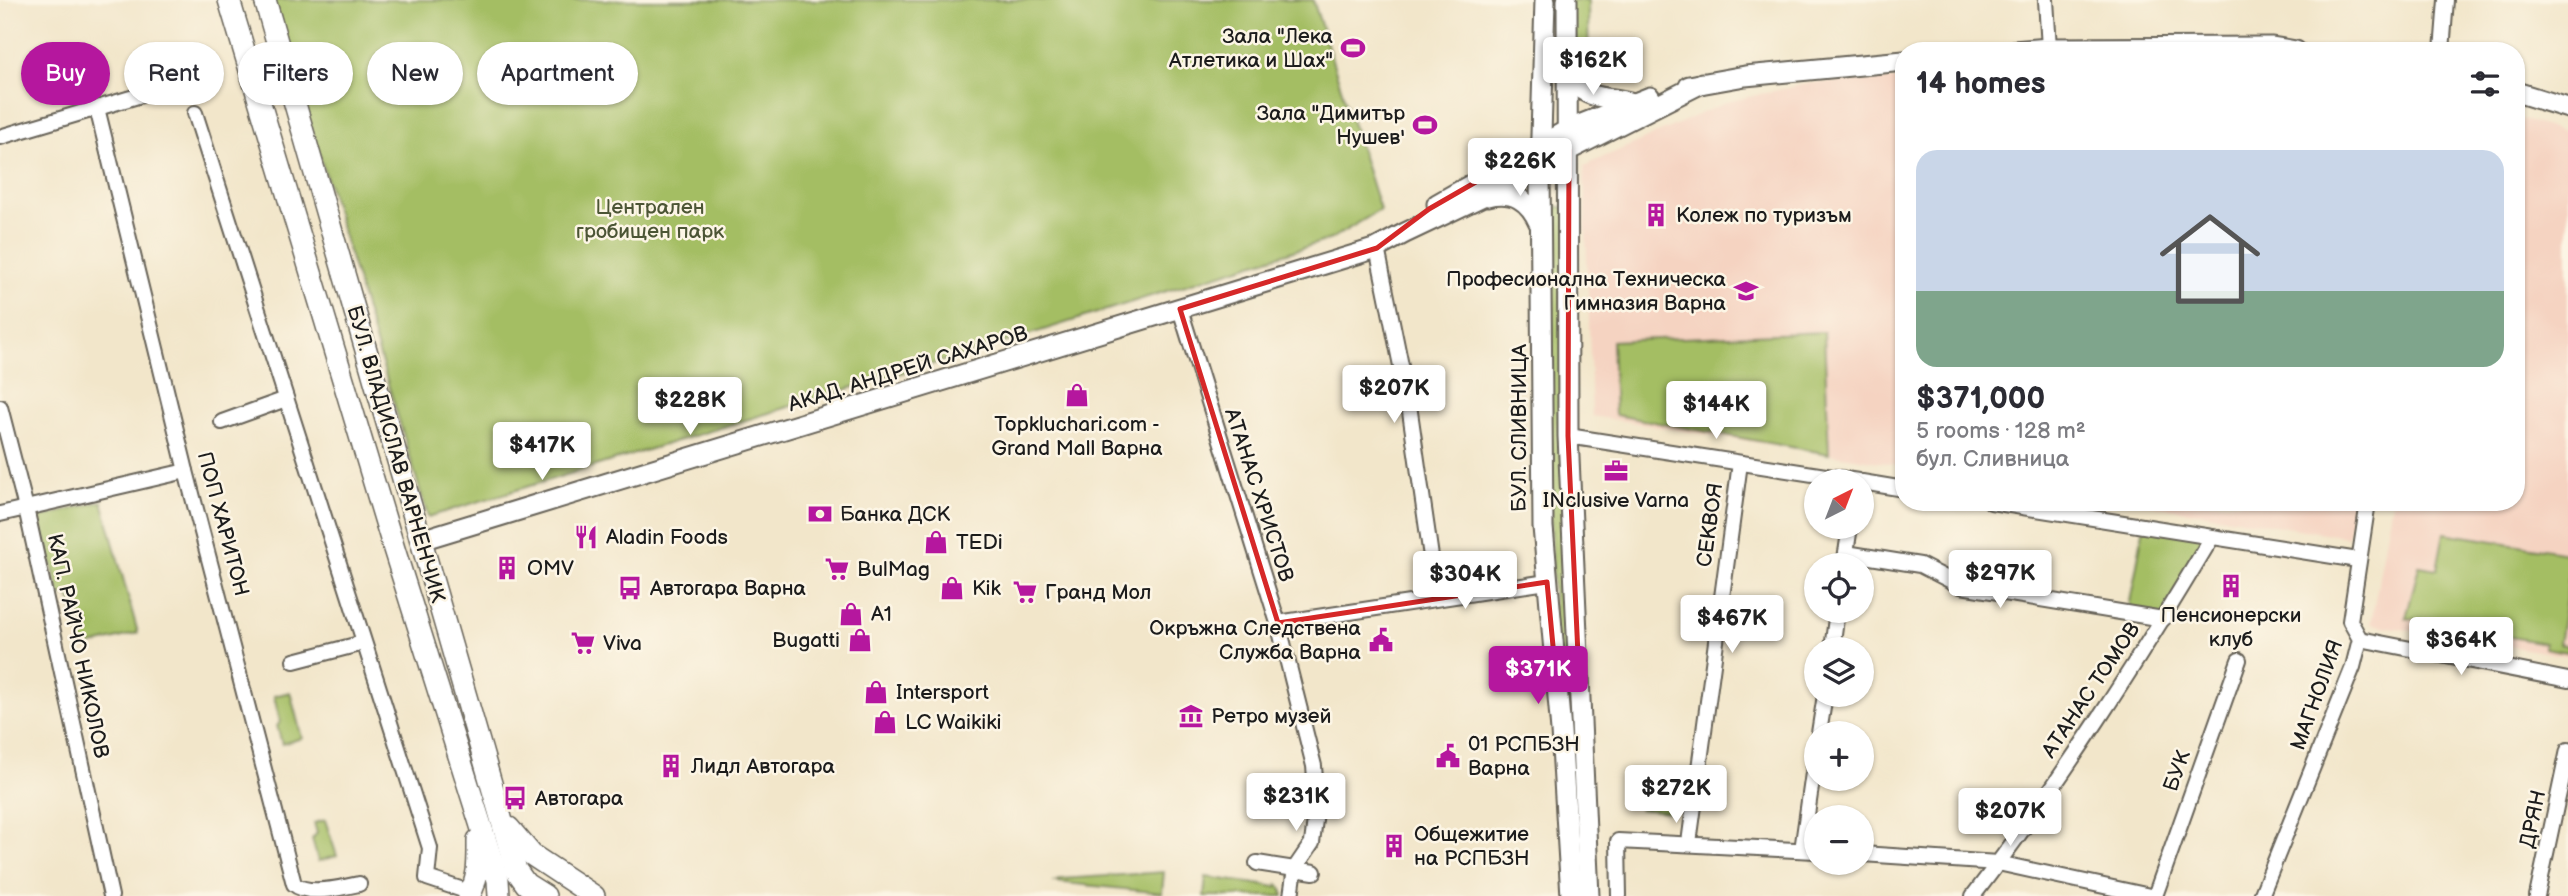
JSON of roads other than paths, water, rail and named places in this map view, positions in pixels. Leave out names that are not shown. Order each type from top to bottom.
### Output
[{"type":"main road","name":"БУЛ. ВЛАДИСЛАВ ВАРНЕНЧИК","points":[[229,0],[398,562],[498,880],[499,896]]},
{"type":"main road","name":"БУЛ. ВЛАДИСЛАВ ВАРНЕНЧИК","points":[[265,0],[516,870],[533,890],[545,896]]},
{"type":"main road","points":[[498,809],[515,836],[532,855],[594,896]]},
{"type":"main road","points":[[464,892],[475,883],[478,865],[477,817]]},
{"type":"street","name":"БУЛ. СЛИВНИЦА","points":[[1545,0],[1540,145],[1543,527],[1570,896]]},
{"type":"street","points":[[1567,0],[1568,436],[1589,896]]},
{"type":"street","points":[[2046,0],[2049,42]]},
{"type":"street","points":[[2443,42],[2446,0]]},
{"type":"street","name":"АКАД. АНДРЕЙ САХАРОВ","points":[[1405,233],[1429,209],[1540,145],[1569,129],[1634,103],[1702,83],[1745,76],[1895,62]]},
{"type":"street","points":[[1568,74],[1574,83],[1588,94],[1602,99],[1619,98],[1634,103]]},
{"type":"street","name":"АКАД. АНДРЕЙ САХАРОВ","points":[[421,540],[1377,248],[1540,169],[1569,150],[1702,83]]},
{"type":"street","points":[[2525,95],[2568,108]]},
{"type":"street","points":[[0,137],[124,100]]},
{"type":"street","name":"ПОП ХАРИТОН","points":[[96,108],[186,471],[294,884],[297,889],[307,893],[359,884]]},
{"type":"street","points":[[195,113],[430,848],[427,878],[464,892]]},
{"type":"street","points":[[1474,199],[1498,194],[1519,198],[1534,210],[1540,227]]},
{"type":"street","points":[[1377,248],[1409,405],[1437,597]]},
{"type":"street","name":"АТАНАС ХРИСТОВ","points":[[1180,309],[1278,623],[1314,766],[1317,804],[1312,843],[1295,868],[1291,896]]},
{"type":"street","points":[[222,422],[286,399]]},
{"type":"street","name":"КАП. РАЙЧО НИКОЛОВ","points":[[0,407],[26,508],[111,896]]},
{"type":"street","points":[[1568,436],[1804,473]]},
{"type":"street","name":"СЕКВОЯ","points":[[1689,843],[1740,463]]},
{"type":"street","points":[[0,514],[186,471]]},
{"type":"street","points":[[1874,484],[1895,487]]},
{"type":"street","points":[[2048,511],[2358,560]]},
{"type":"street","name":"МАГНОЛИЯ","points":[[2261,896],[2353,667],[2360,639],[2350,621],[2366,511]]},
{"type":"street","name":"АТАНАС ТОМОВ","points":[[1973,896],[2083,742],[2163,619],[2212,537]]},
{"type":"street","points":[[1874,561],[1920,565],[1961,586],[2163,619]]},
{"type":"street","points":[[1278,623],[1546,582]]},
{"type":"street","points":[[2360,639],[2568,680]]},
{"type":"street","points":[[294,661],[363,643]]},
{"type":"street","name":"БУК","points":[[2153,896],[2239,660]]},
{"type":"street","points":[[1556,678],[1579,677]]},
{"type":"street","name":"ДРЯН","points":[[2537,896],[2568,750]]},
{"type":"street","points":[[1619,896],[1618,841],[1804,850]]},
{"type":"street","points":[[1562,896],[1568,851]]},
{"type":"street","points":[[1874,855],[1998,863],[2153,896]]},
{"type":"street","points":[[1257,863],[1314,872]]},
{"type":"place","name":"Зала \"Лека Атлетика и Шах\"","points":[[1353,48]]},
{"type":"place","name":"Зала \"Димитър Нушев'","points":[[1425,125]]},
{"type":"place","name":"Колеж по туризъм","points":[[1656,215]]},
{"type":"place","name":"Професионална Техническа Гимназия Варна","points":[[1746,291]]},
{"type":"place","name":"Topkluchari.com - Grand Mall Варна","points":[[1077,395]]},
{"type":"place","name":"INclusive Varna","points":[[1616,471]]},
{"type":"place","name":"Банка ДСК","points":[[820,514]]},
{"type":"place","name":"Aladin Foods","points":[[586,537]]},
{"type":"place","name":"TEDi","points":[[936,542]]},
{"type":"place","name":"OMV","points":[[507,568]]},
{"type":"place","name":"BulMag","points":[[837,569]]},
{"type":"place","name":"Пенсионерски клуб","points":[[2231,586]]},
{"type":"place","name":"Автогара Варна","points":[[630,588]]},
{"type":"place","name":"Kik","points":[[952,588]]},
{"type":"place","name":"Гранд Мол","points":[[1025,592]]},
{"type":"place","name":"A1","points":[[851,614]]},
{"type":"place","name":"Bugatti","points":[[860,640]]},
{"type":"place","name":"Окръжна Следствена Служба Варна","points":[[1381,640]]},
{"type":"place","name":"Viva","points":[[583,643]]},
{"type":"place","name":"Intersport","points":[[876,692]]},
{"type":"place","name":"Ретро музей","points":[[1191,716]]},
{"type":"place","name":"LC Waikiki","points":[[885,722]]},
{"type":"place","name":"01 РСПБЗН Варна","points":[[1448,756]]},
{"type":"place","name":"Лидл Автогара","points":[[671,766]]},
{"type":"place","name":"Автогара","points":[[515,798]]},
{"type":"place","name":"Общежитие на РСПБЗН","points":[[1394,846]]},
{"type":"park label","name":"Централен гробищен парк","points":[[650,219]]}]
